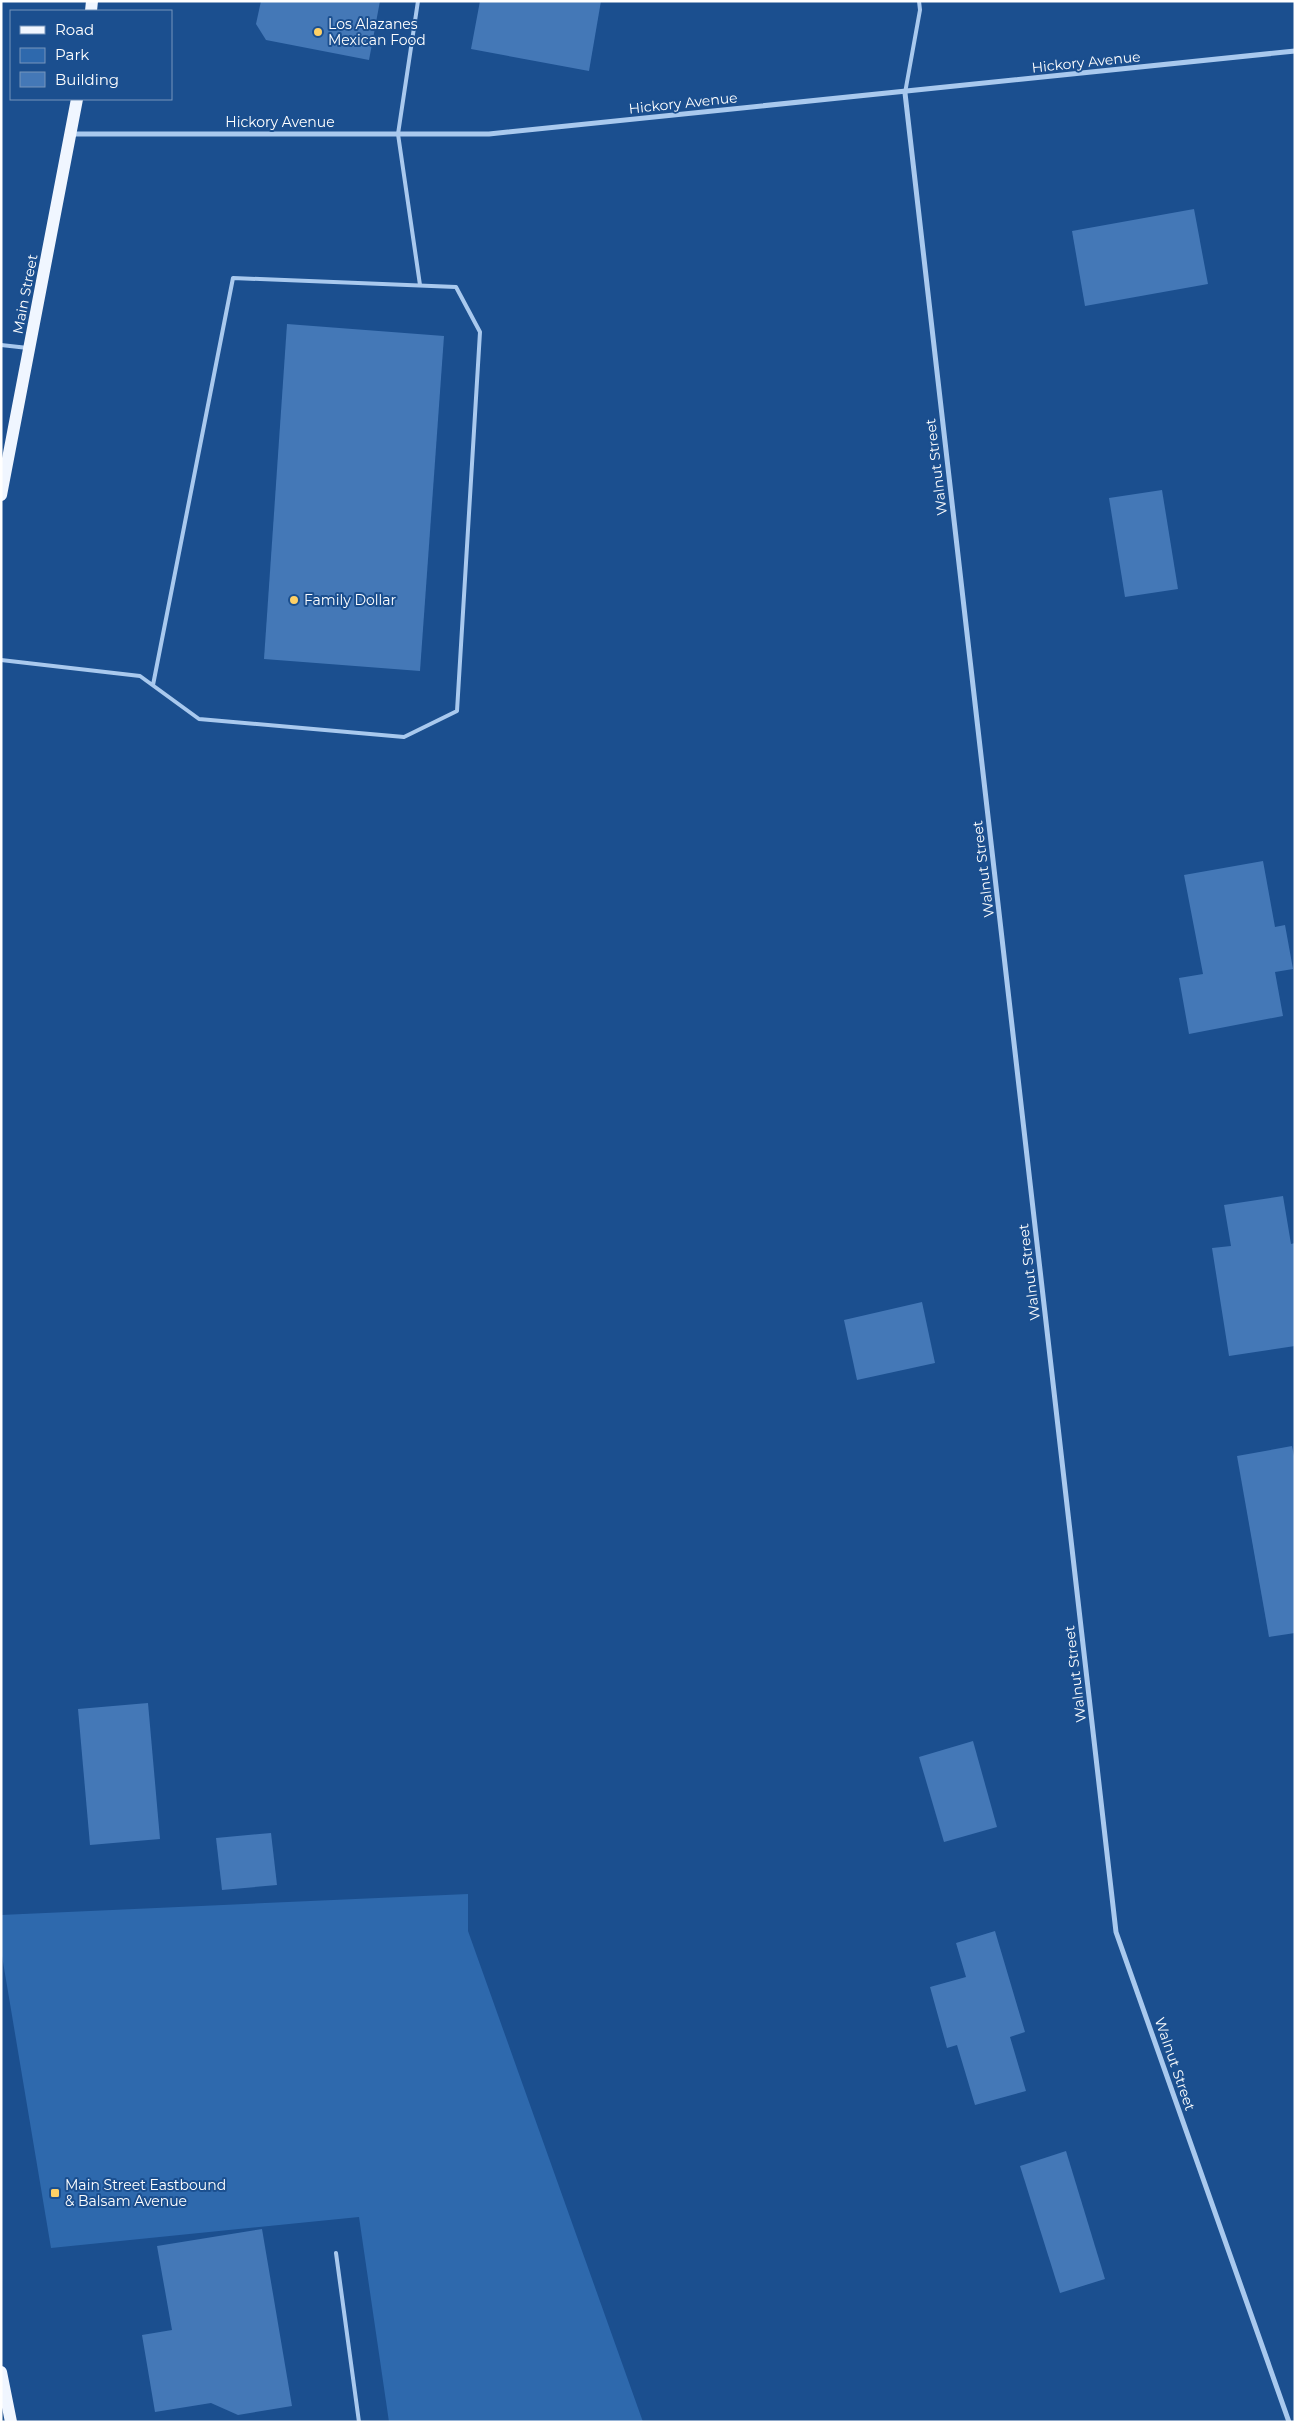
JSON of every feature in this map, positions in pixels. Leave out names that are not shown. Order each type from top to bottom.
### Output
[{"type":"main road","name":"Main Street","points":[[1,495],[72,134],[77,100]]},
{"type":"main road","points":[[1,2372],[11,2422]]},
{"type":"street","name":"Hickory Avenue","points":[[72,134],[490,134],[1295,52]]},
{"type":"street","name":"Walnut Street","points":[[905,93],[1116,1932],[1289,2422]]},
{"type":"lane","points":[[418,1],[398,134],[420,285]]},
{"type":"lane","points":[[905,93],[920,10],[919,1]]},
{"type":"lane","points":[[1,660],[140,676],[199,719],[404,737],[457,711],[480,332],[456,287],[233,278],[153,685]]},
{"type":"lane","points":[[1,345],[30,349]]},
{"type":"lane","points":[[336,2253],[359,2422]]},
{"type":"green space","points":[[468,1894],[468,1931],[643,2422],[389,2422],[359,2217],[51,2248],[1,1950],[1,1915]]},
{"type":"building","name":"Los Alazanes Mexican Food","points":[[261,1],[380,1],[369,60],[266,40],[256,24]]},
{"type":"building","points":[[480,1],[601,1],[589,71],[471,49]]},
{"type":"building","points":[[1194,209],[1208,284],[1085,306],[1072,231]]},
{"type":"building","points":[[287,324],[444,336],[420,671],[264,659]]},
{"type":"building","points":[[1162,490],[1178,589],[1125,597],[1109,498]]},
{"type":"building","points":[[1263,861],[1275,927],[1285,925],[1293,969],[1275,972],[1283,1016],[1189,1034],[1179,978],[1203,974],[1184,875]]},
{"type":"building","points":[[1283,1196],[1291,1244],[1295,1243],[1295,1346],[1229,1356],[1212,1248],[1231,1246],[1224,1205]]},
{"type":"building","points":[[922,1302],[935,1363],[857,1380],[844,1320]]},
{"type":"building","points":[[1292,1446],[1295,1461],[1295,1633],[1269,1637],[1237,1456]]},
{"type":"building","points":[[148,1703],[160,1839],[90,1845],[78,1709]]},
{"type":"building","points":[[973,1741],[997,1827],[944,1842],[919,1757]]},
{"type":"building","points":[[271,1833],[277,1885],[222,1890],[216,1838]]},
{"type":"building","points":[[995,1931],[1025,2032],[1010,2037],[1026,2091],[975,2105],[957,2045],[947,2048],[930,1987],[966,1977],[956,1943]]},
{"type":"building","points":[[1066,2151],[1105,2279],[1060,2293],[1020,2166]]},
{"type":"building","points":[[262,2229],[292,2406],[238,2415],[211,2403],[155,2412],[142,2335],[172,2330],[157,2246]]},
{"type":"place","name":"Los Alazanes Mexican Food","points":[[318,32]]},
{"type":"place","name":"Family Dollar","points":[[294,600]]},
{"type":"place","name":"Main Street Eastbound & Balsam Avenue","points":[[55,2193]]}]
